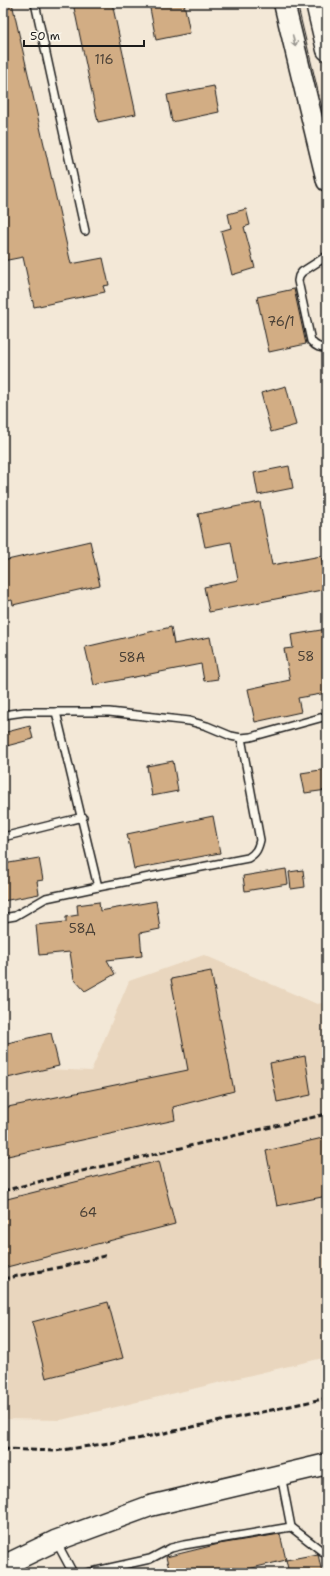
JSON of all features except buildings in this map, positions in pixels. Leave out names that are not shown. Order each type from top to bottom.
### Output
[{"type":"main road","points":[[284,3],[327,181]]},
{"type":"main road","points":[[316,3],[327,50]]},
{"type":"main road","points":[[3,1566],[55,1541],[150,1506],[327,1464]]},
{"type":"lane","points":[[34,3],[85,232]]},
{"type":"lane","points":[[327,256],[302,272],[298,281],[311,341],[315,346],[327,348]]},
{"type":"lane","points":[[3,715],[24,712],[109,712],[188,721],[240,738],[252,737],[327,716]]},
{"type":"lane","points":[[56,712],[83,817],[98,887]]},
{"type":"lane","points":[[3,918],[15,916],[46,898],[248,858],[254,854],[258,849],[260,840],[240,738]]},
{"type":"lane","points":[[3,837],[83,817]]},
{"type":"lane","points":[[281,1475],[291,1527],[327,1555]]},
{"type":"lane","points":[[87,1573],[150,1559],[171,1548],[184,1545],[291,1527]]},
{"type":"lane","points":[[55,1541],[73,1573]]},
{"type":"shaded area","points":[[204,955],[317,1004],[327,1002],[327,1357],[61,1420],[3,1419],[3,1067],[91,1071],[129,981]]},
{"type":"tram line","points":[[297,3],[327,129]]},
{"type":"railway","points":[[3,1191],[65,1175],[327,1114]]},
{"type":"railway","points":[[3,1279],[61,1267],[108,1255]]},
{"type":"railway","points":[[3,1449],[55,1451],[137,1439],[327,1398]]}]
